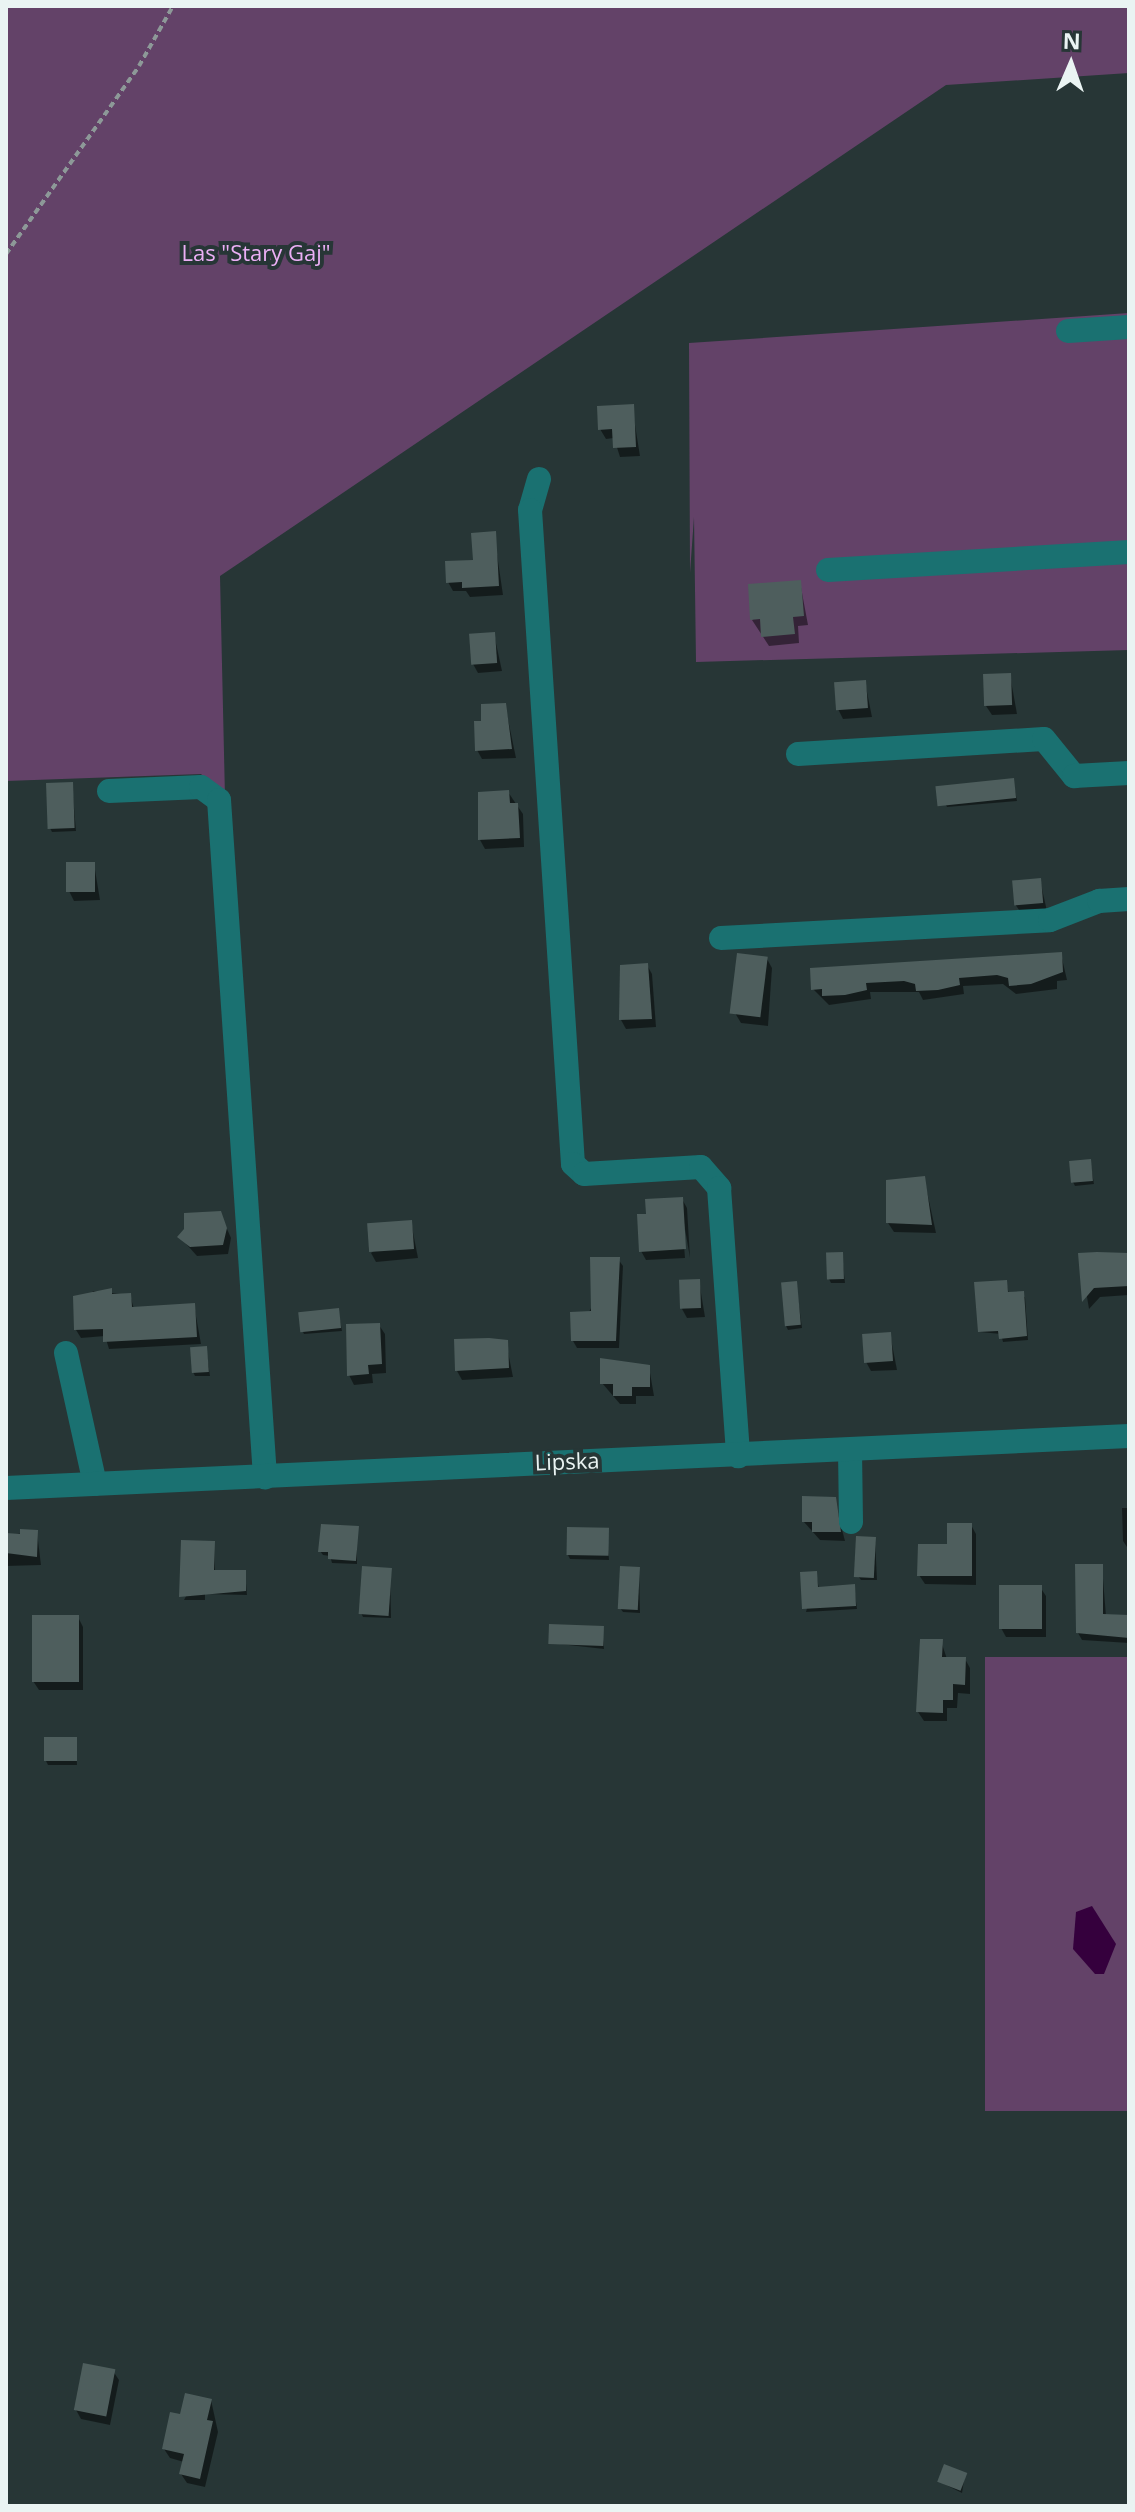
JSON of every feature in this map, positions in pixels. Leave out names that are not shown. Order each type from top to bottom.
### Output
[{"type":"street","points":[[1068,331],[1129,327]]},
{"type":"street","points":[[539,479],[530,510],[573,1164],[584,1174],[701,1167],[719,1188],[738,1456]]},
{"type":"street","points":[[828,570],[1129,552]]},
{"type":"street","points":[[798,754],[1044,739],[1074,776],[1129,773]]},
{"type":"street","points":[[109,791],[201,787],[219,800],[265,1477]]},
{"type":"street","points":[[721,938],[1050,920],[1099,901],[1129,899]]},
{"type":"street","points":[[66,1353],[95,1484]]},
{"type":"street","name":"Lipska","points":[[6,1488],[1129,1436]]},
{"type":"street","points":[[850,1450],[851,1522]]},
{"type":"path","points":[[6,254],[139,66],[173,6]]},
{"type":"green space","name":"Las \"Stary Gaj\"","points":[[6,6],[1129,6],[1129,73],[946,85],[220,576],[225,797],[201,774],[6,781]]},
{"type":"green space","points":[[1129,313],[1129,650],[696,662],[694,517],[690,573],[689,343]]},
{"type":"green space","points":[[985,1657],[1129,1657],[1129,2111],[985,2111]]},
{"type":"shaded area","points":[[1092,1906],[1116,1944],[1104,1974],[1095,1974],[1073,1949],[1076,1912]]},
{"type":"building","points":[[634,404],[636,447],[613,448],[612,429],[598,430],[597,406]]},
{"type":"building","points":[[496,531],[499,586],[462,588],[462,582],[446,583],[445,561],[473,560],[471,533]]},
{"type":"building","points":[[801,580],[804,616],[793,617],[795,634],[761,637],[760,619],[750,620],[748,584]]},
{"type":"building","points":[[495,632],[497,663],[471,665],[469,634]]},
{"type":"building","points":[[1011,673],[1012,705],[984,706],[983,674]]},
{"type":"building","points":[[866,680],[868,708],[836,710],[834,682]]},
{"type":"building","points":[[506,703],[512,749],[475,751],[474,721],[481,721],[481,704]]},
{"type":"building","points":[[1014,778],[1016,798],[938,806],[935,786]]},
{"type":"building","points":[[73,782],[75,828],[48,829],[46,783]]},
{"type":"building","points":[[509,790],[510,803],[518,803],[520,838],[478,840],[478,792]]},
{"type":"building","points":[[66,862],[95,862],[95,892],[66,892]]},
{"type":"building","points":[[1041,878],[1043,903],[1014,905],[1012,881]]},
{"type":"building","points":[[1062,952],[1063,972],[1031,984],[1009,986],[1008,978],[997,975],[959,978],[960,985],[938,990],[916,991],[915,984],[904,981],[866,983],[867,990],[845,995],[822,996],[822,989],[811,990],[810,968]]},
{"type":"building","points":[[737,953],[768,957],[760,1017],[730,1014]]},
{"type":"building","points":[[648,963],[652,1019],[619,1020],[620,965]]},
{"type":"building","points":[[1091,1159],[1093,1181],[1071,1183],[1069,1161]]},
{"type":"building","points":[[925,1176],[932,1225],[886,1223],[886,1180]]},
{"type":"building","points":[[683,1197],[686,1249],[639,1252],[637,1214],[646,1214],[645,1199]]},
{"type":"building","points":[[221,1211],[227,1228],[223,1245],[190,1247],[177,1237],[184,1229],[184,1213]]},
{"type":"building","points":[[412,1220],[414,1249],[369,1252],[367,1223]]},
{"type":"building","points":[[843,1252],[844,1279],[827,1280],[826,1253]]},
{"type":"building","points":[[1078,1253],[1129,1253],[1129,1286],[1094,1288],[1082,1302]]},
{"type":"building","points":[[590,1257],[620,1257],[616,1341],[571,1341],[570,1312],[591,1311]]},
{"type":"building","points":[[700,1279],[701,1308],[680,1309],[679,1280]]},
{"type":"building","points":[[1007,1280],[1008,1292],[1024,1291],[1027,1336],[999,1339],[998,1331],[978,1332],[974,1282]]},
{"type":"building","points":[[797,1281],[801,1325],[785,1326],[781,1282]]},
{"type":"building","points":[[112,1288],[112,1294],[131,1293],[132,1307],[195,1303],[197,1337],[103,1342],[103,1329],[74,1330],[73,1296]]},
{"type":"building","points":[[339,1308],[341,1328],[300,1332],[298,1312]]},
{"type":"building","points":[[380,1323],[382,1364],[368,1365],[369,1374],[347,1376],[346,1324]]},
{"type":"building","points":[[891,1332],[893,1361],[864,1363],[862,1334]]},
{"type":"building","points":[[454,1339],[508,1340],[509,1368],[455,1371]]},
{"type":"building","points":[[207,1346],[209,1372],[192,1373],[190,1347]]},
{"type":"building","points":[[600,1358],[650,1365],[650,1387],[632,1387],[632,1396],[613,1396],[613,1384],[600,1384]]},
{"type":"building","points":[[802,1496],[836,1497],[841,1532],[812,1532],[812,1522],[802,1522]]},
{"type":"building","points":[[947,1523],[972,1523],[972,1576],[917,1576],[918,1544],[947,1544]]},
{"type":"building","points":[[321,1524],[359,1526],[356,1561],[328,1559],[328,1552],[318,1552]]},
{"type":"building","points":[[567,1527],[609,1528],[609,1556],[567,1555]]},
{"type":"building","points":[[20,1529],[38,1530],[37,1557],[6,1553],[6,1533],[20,1534]]},
{"type":"building","points":[[856,1536],[876,1537],[874,1578],[854,1577]]},
{"type":"building","points":[[181,1540],[215,1541],[214,1570],[246,1570],[246,1591],[179,1597]]},
{"type":"building","points":[[1075,1564],[1103,1564],[1103,1614],[1129,1615],[1129,1638],[1076,1633]]},
{"type":"building","points":[[362,1566],[392,1568],[389,1616],[359,1614]]},
{"type":"building","points":[[620,1566],[640,1567],[638,1610],[618,1609]]},
{"type":"building","points":[[817,1571],[818,1587],[855,1584],[856,1606],[802,1609],[800,1572]]},
{"type":"building","points":[[999,1585],[1042,1585],[1042,1629],[999,1629]]},
{"type":"building","points":[[32,1615],[79,1615],[79,1682],[32,1682]]},
{"type":"building","points":[[549,1624],[604,1626],[603,1646],[548,1644]]},
{"type":"building","points":[[920,1639],[943,1639],[942,1657],[966,1657],[965,1685],[953,1684],[953,1700],[943,1700],[943,1713],[916,1712]]},
{"type":"building","points":[[44,1737],[77,1737],[77,1761],[44,1761]]},
{"type":"building","points":[[83,2363],[115,2369],[106,2416],[74,2410]]},
{"type":"building","points":[[185,2393],[212,2399],[207,2420],[213,2421],[200,2479],[179,2474],[184,2454],[162,2449],[170,2412],[180,2414]]},
{"type":"building","points":[[944,2464],[967,2473],[961,2491],[937,2482]]}]
